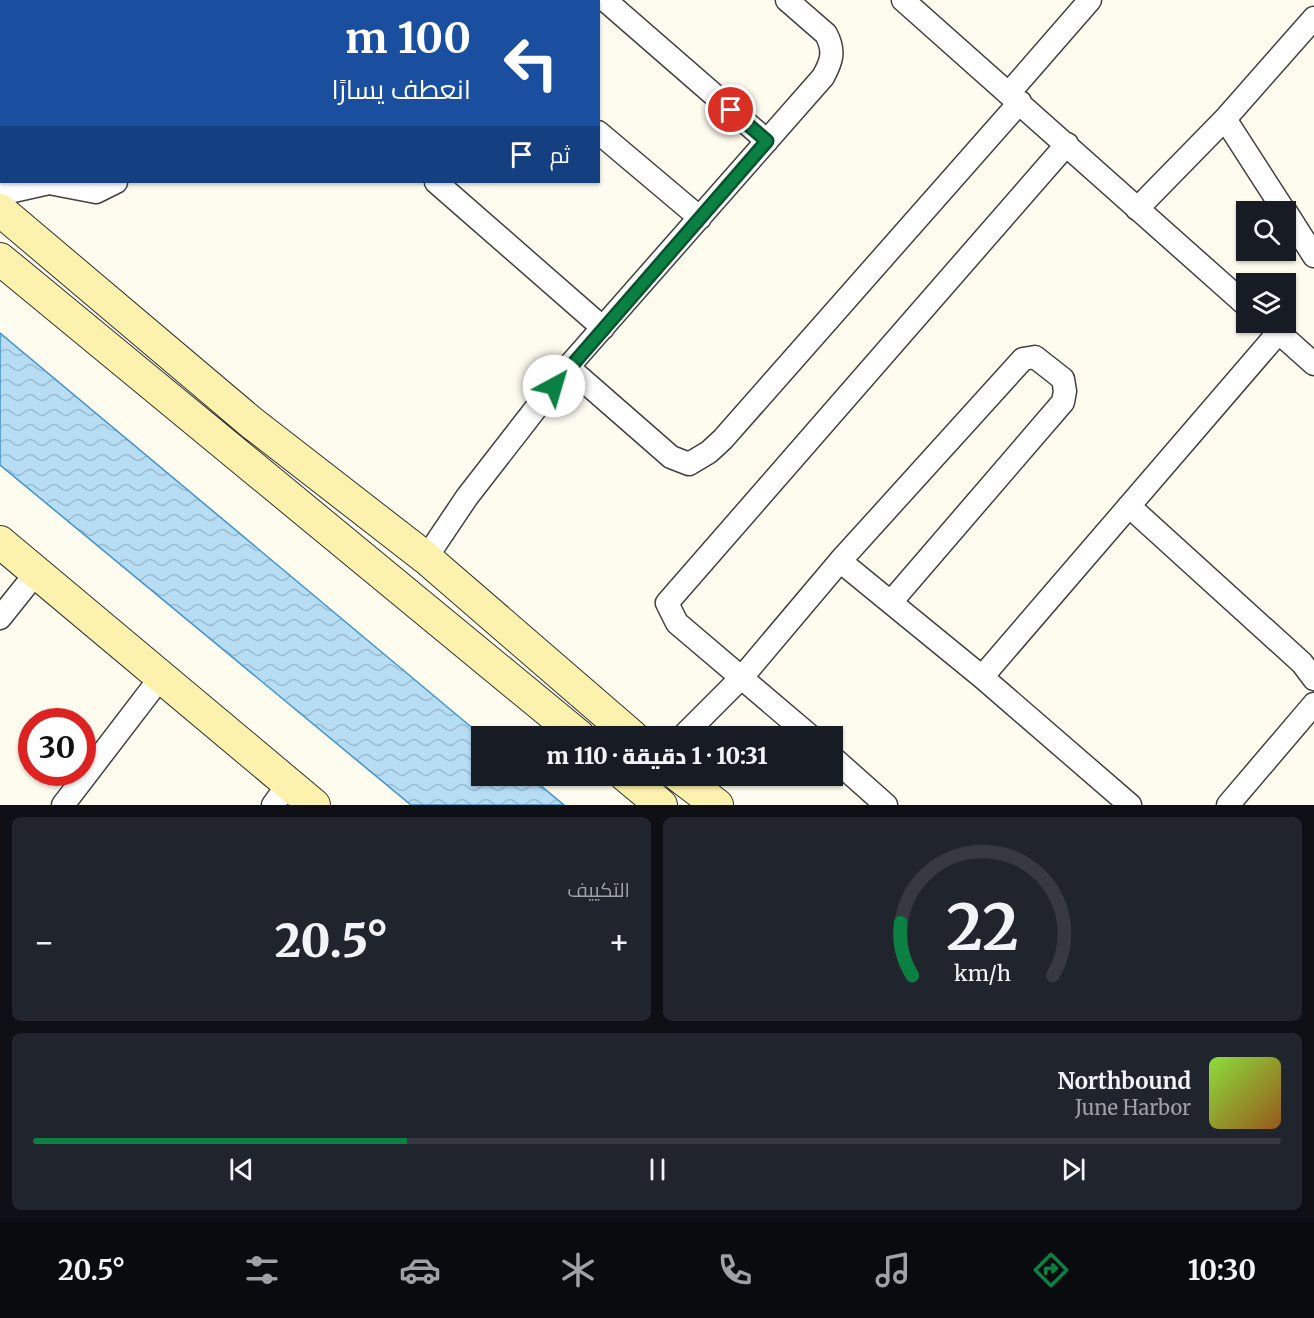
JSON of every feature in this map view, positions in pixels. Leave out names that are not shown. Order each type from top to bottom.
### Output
[{"type":"street","points":[[605,0],[767,141]]},
{"type":"street","points":[[426,558],[467,497],[568,368],[823,77],[833,50],[826,34],[787,0]]},
{"type":"street","points":[[903,0],[1236,296]]},
{"type":"street","points":[[568,368],[671,457],[689,464],[698,461],[723,439],[1014,97],[1090,0]]},
{"type":"street","points":[[1137,209],[1225,119],[1314,18]]},
{"type":"street","points":[[1225,119],[1278,201]]},
{"type":"street","points":[[600,134],[700,218]]},
{"type":"street","points":[[799,726],[743,676],[677,623],[667,603],[1067,144]]},
{"type":"street","points":[[0,194],[49,183],[96,192],[114,183]]},
{"type":"street","points":[[437,183],[603,328]]},
{"type":"street","points":[[0,210],[252,423],[426,558],[620,726]]},
{"type":"street","points":[[1296,229],[1314,256]]},
{"type":"street","points":[[0,259],[567,726]]},
{"type":"street","points":[[982,677],[1130,506],[1268,333]]},
{"type":"street","points":[[1278,333],[1314,364]]},
{"type":"street","points":[[693,726],[743,676],[840,561],[1023,359],[1035,357],[1064,379],[1063,402],[891,602]]},
{"type":"street","points":[[1130,506],[1302,663],[1314,678]]},
{"type":"street","points":[[0,542],[161,677],[281,794],[315,805]]},
{"type":"street","points":[[840,561],[982,677],[1130,805]]},
{"type":"street","points":[[0,618],[36,573]]},
{"type":"street","points":[[63,805],[161,677]]},
{"type":"street","points":[[1228,805],[1314,705]]},
{"type":"street","points":[[843,767],[886,805]]},
{"type":"street","points":[[638,786],[661,805]]},
{"type":"street","points":[[692,786],[717,805]]},
{"type":"water","points":[[0,333],[471,727],[471,786],[541,786],[564,805],[411,805],[0,465]]},
{"type":"route","points":[[554,386],[767,141],[731,110]]}]
